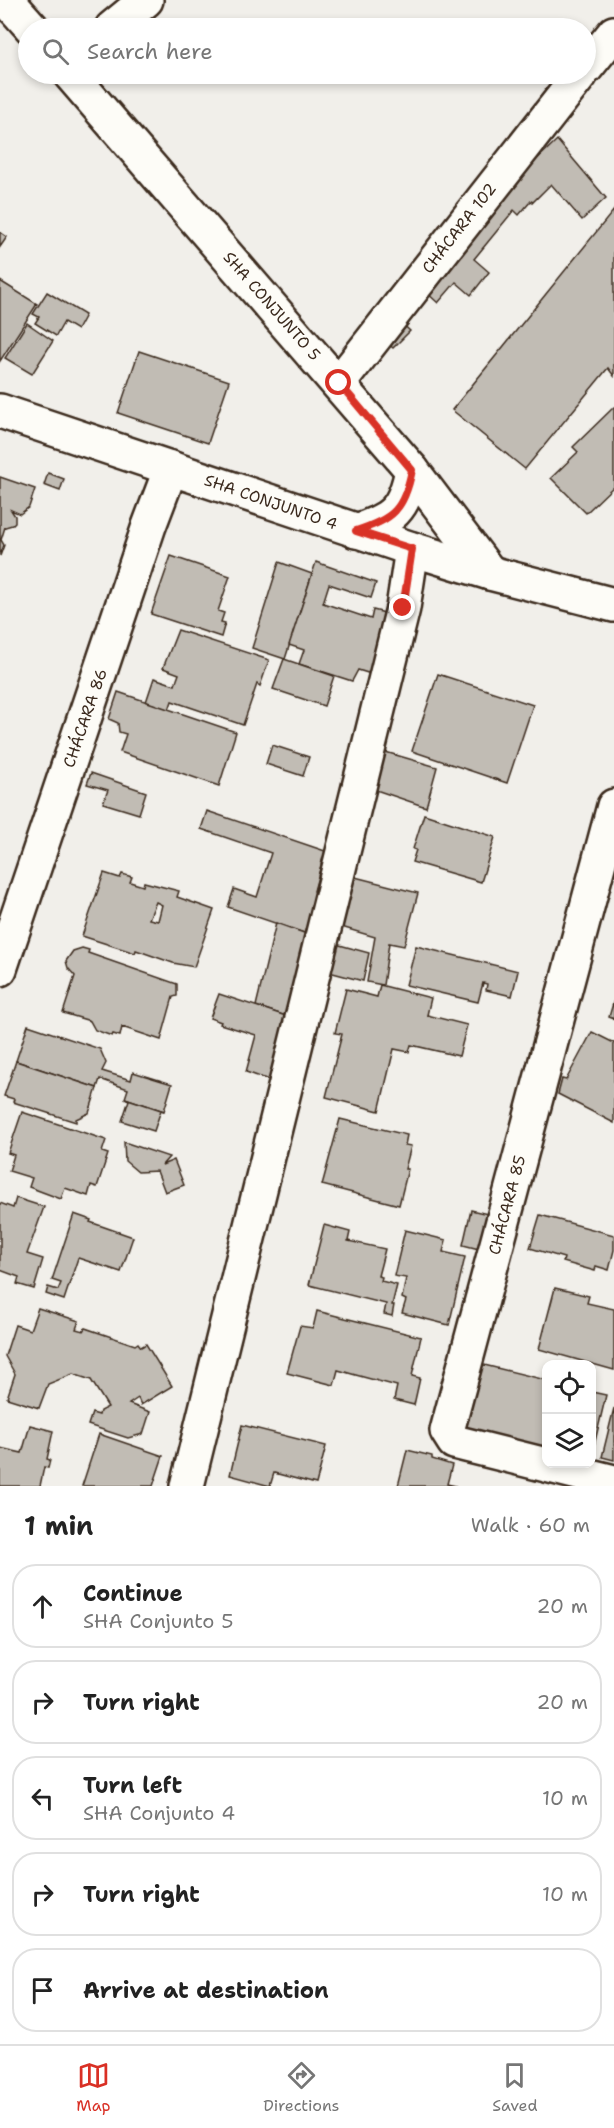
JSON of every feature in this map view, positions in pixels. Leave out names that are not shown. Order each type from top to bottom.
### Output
[{"type":"street","points":[[8,0],[23,18]]},
{"type":"street","points":[[124,18],[146,0]]},
{"type":"street","points":[[596,55],[614,33]]},
{"type":"street","name":"SHA CONJUNTO 5","points":[[79,84],[339,383],[412,470],[490,573]]},
{"type":"street","name":"CHÁCARA 102","points":[[339,383],[573,84]]},
{"type":"street","name":"SHA CONJUNTO 4","points":[[0,411],[412,549],[490,573],[614,605]]},
{"type":"street","name":"CHÁCARA 86","points":[[0,969],[145,537],[171,468]]},
{"type":"street","points":[[356,531],[382,522],[398,507],[409,489],[412,470]]},
{"type":"street","points":[[187,1486],[403,608],[412,549]]},
{"type":"street","name":"CHÁCARA 85","points":[[614,806],[447,1431],[454,1442],[614,1482]]},
{"type":"building","points":[[557,140],[606,198],[582,220],[551,184],[519,215],[514,210],[474,259],[489,272],[471,295],[456,282],[438,303],[426,292],[526,170]]},
{"type":"building","points":[[614,210],[614,376],[608,368],[525,469],[452,410]]},
{"type":"building","points":[[0,232],[7,237],[0,247]]},
{"type":"building","points":[[0,281],[37,304],[0,361]]},
{"type":"building","points":[[47,292],[85,315],[77,330],[64,322],[56,336],[35,323],[39,317],[33,314]]},
{"type":"building","points":[[396,318],[410,331],[393,348],[379,336]]},
{"type":"building","points":[[27,323],[53,341],[32,374],[5,358]]},
{"type":"building","points":[[139,351],[229,381],[208,443],[118,413]]},
{"type":"building","points":[[614,407],[614,486],[586,513],[551,478],[578,452],[573,447]]},
{"type":"building","points":[[48,473],[64,479],[60,491],[44,485]]},
{"type":"building","points":[[0,477],[35,489],[29,507],[20,514],[11,510],[15,516],[15,522],[5,527],[1,540],[4,545],[0,556]]},
{"type":"building","points":[[171,556],[230,576],[218,611],[224,613],[221,622],[225,623],[221,637],[151,614]]},
{"type":"building","points":[[279,562],[312,574],[285,659],[252,648]]},
{"type":"building","points":[[316,562],[376,583],[371,598],[329,584],[323,603],[371,619],[373,610],[389,614],[371,674],[358,670],[352,681],[299,664],[304,650],[289,645]]},
{"type":"building","points":[[178,630],[269,660],[260,686],[257,684],[243,725],[172,701],[169,710],[146,702],[154,678],[175,685],[179,674],[163,668]]},
{"type":"building","points":[[284,659],[334,676],[324,706],[273,689]]},
{"type":"building","points":[[438,674],[533,705],[507,783],[412,751]]},
{"type":"building","points":[[118,692],[236,732],[219,786],[120,752],[126,734],[119,732],[118,723],[109,719]]},
{"type":"building","points":[[272,745],[309,757],[303,776],[266,764]]},
{"type":"building","points":[[382,751],[437,767],[426,807],[373,789]]},
{"type":"building","points":[[91,773],[146,792],[139,814],[103,803],[108,790],[87,784]]},
{"type":"building","points":[[207,811],[325,851],[314,891],[319,892],[307,934],[228,907],[234,889],[257,897],[271,853],[201,829]]},
{"type":"building","points":[[424,814],[495,837],[481,882],[412,862],[416,850],[413,849]]},
{"type":"building","points":[[104,873],[120,878],[122,874],[132,877],[130,882],[143,886],[144,882],[179,891],[177,897],[214,910],[194,967],[173,963],[136,950],[135,953],[82,936]],"holes":[[[156,902],[162,905],[158,921],[149,919]]]},
{"type":"building","points":[[351,876],[418,893],[404,946],[389,943],[383,985],[367,982],[375,937],[338,926]]},
{"type":"building","points":[[276,923],[307,934],[286,1016],[256,1006]]},
{"type":"building","points":[[336,944],[369,953],[363,981],[329,972]]},
{"type":"building","points":[[416,946],[518,971],[512,996],[486,990],[487,984],[483,983],[478,1002],[406,985]]},
{"type":"building","points":[[82,948],[89,950],[88,953],[177,984],[177,996],[173,997],[161,1040],[122,1027],[120,1036],[113,1034],[112,1036],[95,1030],[90,1021],[63,1013],[75,976],[68,968],[66,961],[73,951]]},
{"type":"building","points":[[380,985],[431,998],[427,1015],[467,1025],[459,1056],[411,1045],[409,1052],[394,1049],[379,1111],[326,1097],[342,1034],[335,1033],[346,989],[377,997]]},
{"type":"building","points":[[219,994],[286,1016],[269,1080],[246,1072],[256,1035],[220,1024],[221,1022],[210,1018]]},
{"type":"building","points":[[614,1000],[614,1019],[609,1017]]},
{"type":"building","points":[[28,1025],[100,1049],[106,1063],[102,1071],[131,1080],[133,1072],[172,1084],[164,1111],[125,1098],[128,1089],[100,1079],[97,1088],[16,1061]]},
{"type":"building","points":[[592,1032],[614,1043],[614,1123],[558,1094],[562,1079],[566,1080]]},
{"type":"building","points":[[16,1061],[97,1088],[89,1113],[76,1119],[76,1122],[13,1102],[14,1099],[4,1096]]},
{"type":"building","points":[[125,1098],[161,1110],[154,1131],[122,1121],[129,1100]]},
{"type":"building","points":[[22,1112],[106,1140],[102,1152],[108,1154],[97,1187],[91,1185],[88,1196],[65,1188],[61,1199],[29,1187],[32,1178],[9,1171],[14,1155],[8,1153]]},
{"type":"building","points":[[340,1119],[407,1135],[405,1145],[411,1146],[399,1205],[322,1185]]},
{"type":"building","points":[[124,1142],[169,1157],[162,1165],[174,1160],[184,1185],[165,1192],[157,1171],[138,1172],[125,1161]]},
{"type":"building","points":[[16,1198],[44,1207],[27,1254],[43,1259],[34,1289],[17,1284],[19,1277],[0,1270],[0,1203],[13,1208]]},
{"type":"building","points":[[471,1210],[492,1215],[483,1250],[463,1245]]},
{"type":"building","points":[[74,1214],[133,1237],[121,1272],[78,1258],[64,1300],[46,1294],[48,1287],[58,1290],[61,1283],[52,1280]]},
{"type":"building","points":[[540,1215],[614,1235],[614,1250],[609,1270],[596,1266],[595,1271],[563,1262],[564,1258],[530,1248]]},
{"type":"building","points":[[324,1225],[350,1232],[348,1241],[385,1249],[378,1276],[382,1277],[381,1281],[397,1285],[392,1316],[384,1314],[386,1304],[309,1285]]},
{"type":"building","points":[[405,1230],[446,1240],[443,1252],[465,1257],[449,1325],[402,1313],[406,1300],[402,1298],[406,1278],[394,1276]]},
{"type":"building","points":[[555,1288],[589,1296],[587,1303],[614,1309],[614,1370],[596,1365],[596,1360],[578,1360],[539,1349]]},
{"type":"building","points":[[38,1308],[79,1321],[76,1329],[83,1331],[85,1328],[135,1345],[138,1343],[141,1347],[146,1344],[172,1386],[141,1405],[138,1398],[129,1404],[150,1412],[143,1434],[128,1438],[88,1425],[92,1413],[99,1415],[100,1411],[108,1407],[91,1380],[73,1374],[48,1384],[39,1408],[7,1398],[15,1374],[5,1356],[15,1325],[30,1330]]},
{"type":"building","points":[[317,1311],[421,1337],[412,1376],[420,1378],[414,1405],[394,1400],[397,1386],[338,1370],[334,1385],[287,1373],[300,1326],[313,1328]]},
{"type":"building","points":[[476,1363],[542,1379],[542,1458],[460,1437]]},
{"type":"building","points":[[596,1393],[606,1395],[596,1437]]},
{"type":"building","points":[[614,1408],[614,1460],[602,1457]]},
{"type":"building","points":[[30,1425],[53,1431],[47,1459],[50,1460],[48,1468],[44,1467],[40,1486],[0,1486],[0,1448],[22,1453]]},
{"type":"building","points":[[242,1425],[326,1446],[316,1484],[274,1473],[270,1486],[230,1475]]},
{"type":"building","points":[[99,1434],[163,1456],[153,1486],[82,1486]]},
{"type":"building","points":[[407,1450],[432,1456],[432,1459],[452,1465],[447,1484],[456,1486],[398,1486]]},
{"type":"route","points":[[339,383],[412,470],[409,489],[398,507],[382,522],[356,531],[412,549],[403,608]]}]
